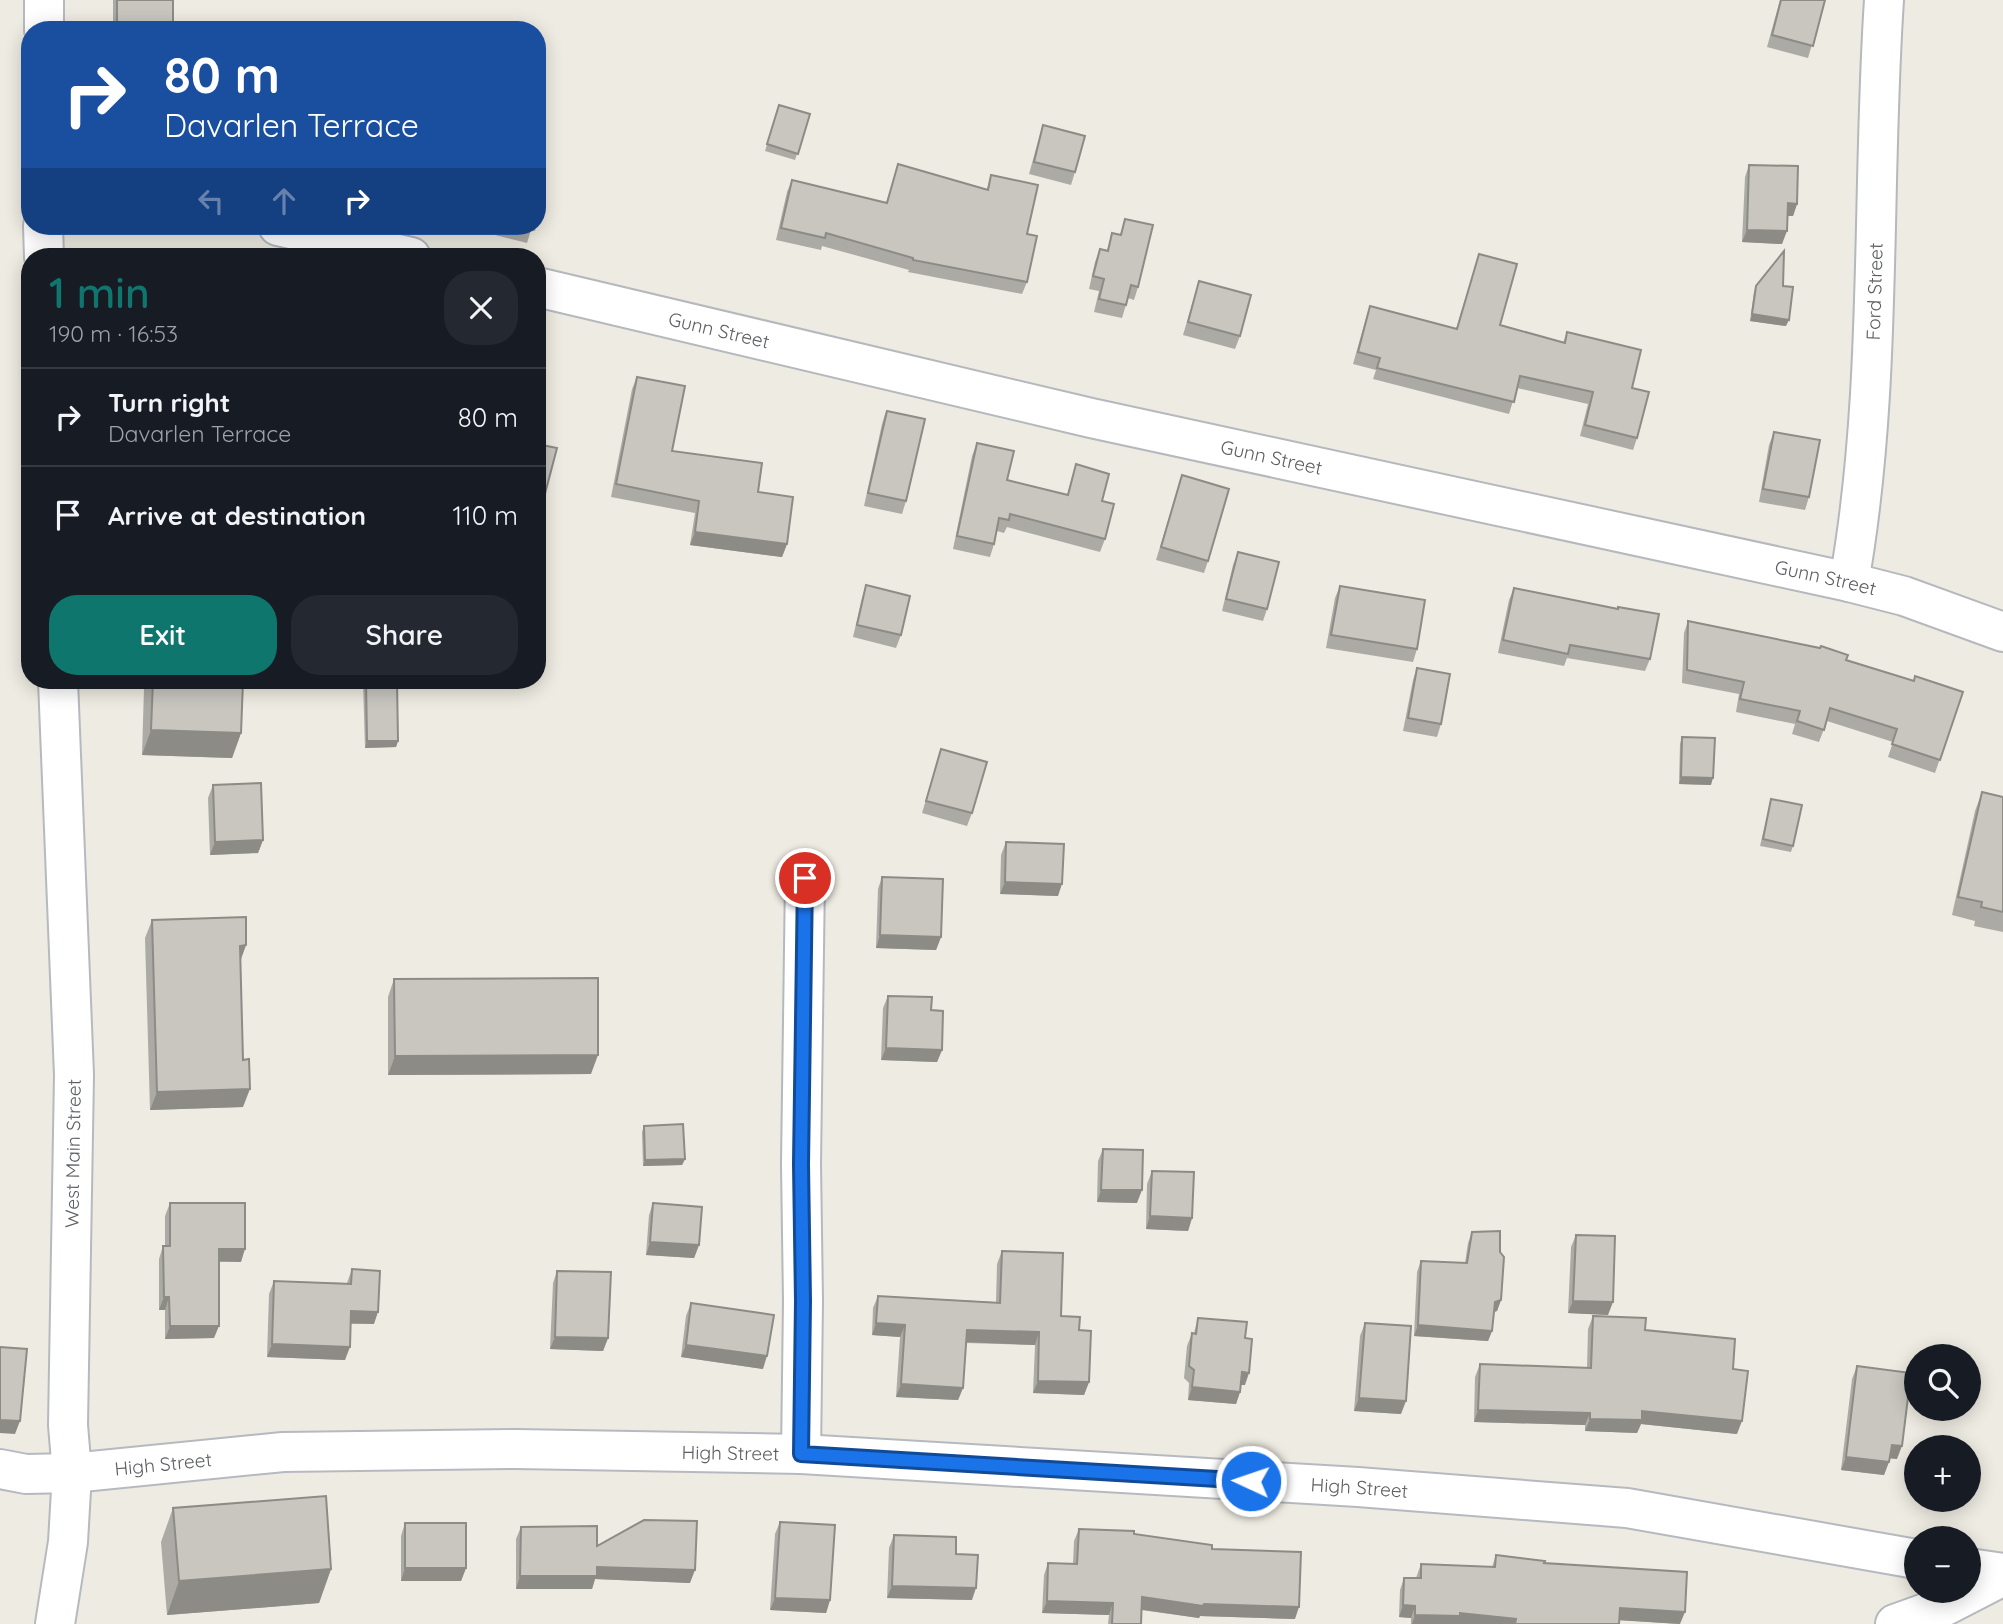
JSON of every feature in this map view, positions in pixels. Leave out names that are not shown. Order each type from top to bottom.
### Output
[{"type":"main road","points":[[44,0],[44,21]]},
{"type":"main road","name":"Ford Street","points":[[1849,582],[1858,532],[1867,425],[1874,305],[1878,87],[1884,0]]},
{"type":"main road","points":[[317,235],[372,248]]},
{"type":"main road","name":"Gunn Street","points":[[546,289],[1091,418],[1849,582],[1904,596],[2003,632]]},
{"type":"main road","name":"West Main Street","points":[[55,1624],[68,1542],[72,1473],[68,1424],[74,1075],[58,689]]},
{"type":"main road","points":[[801,1454],[805,878]]},
{"type":"main road","name":"High Street","points":[[0,1469],[26,1474],[72,1473],[283,1452],[516,1449],[801,1454],[1358,1487],[1627,1508],[1904,1557]]},
{"type":"main road","points":[[1981,1570],[2003,1574]]},
{"type":"main road","points":[[1895,1624],[1945,1606],[2003,1574]]},
{"type":"building","points":[[117,0],[173,0],[173,21],[117,21]]},
{"type":"building","points":[[1781,0],[1825,0],[1813,46],[1772,35]]},
{"type":"building","points":[[779,105],[810,114],[798,154],[767,144]]},
{"type":"building","points":[[1043,125],[1085,136],[1075,172],[1034,162]]},
{"type":"building","points":[[898,164],[988,190],[991,175],[1038,185],[1027,234],[1037,236],[1027,282],[913,260],[826,233],[825,238],[781,228],[792,180],[887,203]]},
{"type":"building","points":[[1749,165],[1798,166],[1797,204],[1788,203],[1787,231],[1747,230]]},
{"type":"building","points":[[1125,219],[1153,225],[1138,287],[1131,285],[1126,305],[1099,299],[1104,279],[1093,276],[1100,249],[1108,251],[1112,233],[1121,235]]},
{"type":"building","points":[[1784,251],[1783,286],[1793,287],[1789,320],[1752,314],[1756,286]]},
{"type":"building","points":[[1479,254],[1517,264],[1500,325],[1565,343],[1567,332],[1641,350],[1632,388],[1649,392],[1637,438],[1585,425],[1593,392],[1520,376],[1514,402],[1377,368],[1380,358],[1358,352],[1370,306],[1457,329]]},
{"type":"building","points":[[1199,281],[1251,295],[1240,336],[1188,322]]},
{"type":"building","points":[[637,377],[685,386],[672,451],[762,463],[758,492],[793,497],[787,544],[695,532],[699,501],[616,484]]},
{"type":"building","points":[[887,411],[925,419],[906,501],[868,493]]},
{"type":"building","points":[[1774,432],[1820,440],[1809,497],[1763,489]]},
{"type":"building","points":[[977,443],[1014,451],[1007,480],[1068,495],[1076,464],[1109,474],[1102,501],[1114,504],[1105,539],[1010,514],[1009,520],[999,518],[994,544],[957,536]]},
{"type":"building","points":[[546,446],[557,448],[546,490]]},
{"type":"building","points":[[1182,475],[1229,489],[1208,561],[1161,547]]},
{"type":"building","points":[[1238,552],[1279,562],[1267,609],[1226,599]]},
{"type":"building","points":[[866,585],[910,596],[901,635],[857,625]]},
{"type":"building","points":[[1340,586],[1425,600],[1417,649],[1331,635]]},
{"type":"building","points":[[1514,588],[1618,609],[1659,614],[1650,659],[1570,645],[1568,654],[1503,640]]},
{"type":"building","points":[[1688,621],[1820,648],[1821,646],[1848,655],[1846,660],[1914,681],[1915,676],[1963,692],[1940,760],[1892,744],[1897,729],[1830,708],[1824,730],[1797,721],[1800,711],[1740,699],[1744,682],[1687,670]]},
{"type":"building","points":[[1417,668],[1450,674],[1441,724],[1408,718]]},
{"type":"building","points":[[153,689],[243,689],[241,733],[151,730]]},
{"type":"building","points":[[366,689],[397,689],[398,741],[367,741]]},
{"type":"building","points":[[1682,737],[1715,738],[1713,778],[1681,777]]},
{"type":"building","points":[[941,749],[987,762],[972,813],[926,801]]},
{"type":"building","points":[[261,783],[263,840],[215,842],[213,785]]},
{"type":"building","points":[[1982,792],[2003,797],[2003,912],[1981,907],[1982,902],[1958,897]]},
{"type":"building","points":[[1771,799],[1802,805],[1793,846],[1763,839]]},
{"type":"building","points":[[1006,842],[1064,844],[1062,884],[1005,882]]},
{"type":"building","points":[[882,877],[943,879],[941,937],[880,935]]},
{"type":"building","points":[[246,917],[246,945],[240,946],[243,1060],[249,1059],[250,1089],[157,1092],[152,920]]},
{"type":"building","points":[[598,978],[598,1055],[395,1056],[394,979]]},
{"type":"building","points":[[888,996],[932,997],[931,1010],[943,1011],[942,1050],[886,1048]]},
{"type":"building","points":[[683,1124],[685,1159],[645,1160],[644,1126]]},
{"type":"building","points":[[1103,1149],[1143,1150],[1142,1190],[1101,1190]]},
{"type":"building","points":[[1152,1171],[1194,1172],[1192,1218],[1150,1216]]},
{"type":"building","points":[[170,1203],[245,1203],[245,1249],[219,1249],[219,1326],[170,1326],[169,1297],[164,1297],[163,1246],[170,1246]]},
{"type":"building","points":[[653,1203],[702,1207],[699,1245],[650,1242]]},
{"type":"building","points":[[1500,1231],[1500,1252],[1504,1257],[1501,1300],[1495,1302],[1492,1331],[1418,1325],[1421,1261],[1467,1263],[1472,1232]]},
{"type":"building","points":[[1576,1235],[1615,1236],[1613,1302],[1573,1301]]},
{"type":"building","points":[[1002,1251],[1063,1253],[1061,1316],[1080,1317],[1079,1330],[1091,1331],[1089,1382],[1038,1381],[1039,1332],[967,1330],[963,1388],[901,1384],[905,1325],[876,1323],[878,1296],[1000,1303]]},
{"type":"building","points":[[352,1269],[380,1271],[378,1312],[351,1311],[350,1347],[272,1344],[274,1281],[351,1284]]},
{"type":"building","points":[[557,1271],[611,1272],[608,1338],[555,1337]]},
{"type":"building","points":[[691,1303],[774,1315],[767,1356],[686,1345]]},
{"type":"building","points":[[1593,1316],[1646,1318],[1645,1330],[1735,1339],[1733,1369],[1748,1371],[1742,1421],[1642,1411],[1642,1420],[1590,1419],[1590,1413],[1478,1410],[1480,1364],[1591,1368]]},
{"type":"building","points":[[1198,1318],[1247,1322],[1245,1338],[1252,1339],[1249,1373],[1242,1372],[1240,1392],[1192,1387],[1194,1370],[1189,1366],[1192,1333],[1196,1334]]},
{"type":"building","points":[[1365,1323],[1411,1326],[1406,1401],[1359,1398]]},
{"type":"building","points":[[0,1347],[27,1349],[20,1421],[0,1420]]},
{"type":"building","points":[[1857,1366],[1904,1372],[1905,1421],[1902,1446],[1892,1445],[1889,1462],[1846,1457]]},
{"type":"building","points":[[326,1496],[331,1569],[179,1581],[173,1508]]},
{"type":"building","points":[[644,1520],[697,1521],[695,1570],[597,1567],[597,1576],[520,1576],[521,1527],[597,1526],[597,1546]]},
{"type":"building","points":[[780,1522],[835,1525],[830,1600],[775,1598]]},
{"type":"building","points":[[405,1523],[466,1523],[466,1568],[405,1568]]},
{"type":"building","points":[[1079,1529],[1134,1531],[1134,1534],[1212,1545],[1212,1549],[1301,1552],[1299,1607],[1203,1606],[1142,1597],[1141,1624],[1112,1624],[1113,1603],[1047,1601],[1048,1563],[1077,1564]]},
{"type":"building","points":[[894,1535],[956,1537],[956,1554],[978,1555],[976,1588],[892,1586]]},
{"type":"building","points":[[1496,1555],[1545,1561],[1544,1563],[1687,1572],[1685,1612],[1620,1608],[1619,1624],[1515,1624],[1516,1619],[1460,1613],[1460,1616],[1415,1615],[1415,1606],[1403,1605],[1404,1578],[1421,1578],[1421,1564],[1495,1567]]},
{"type":"route","points":[[805,878],[801,1454],[1251,1481]]}]
